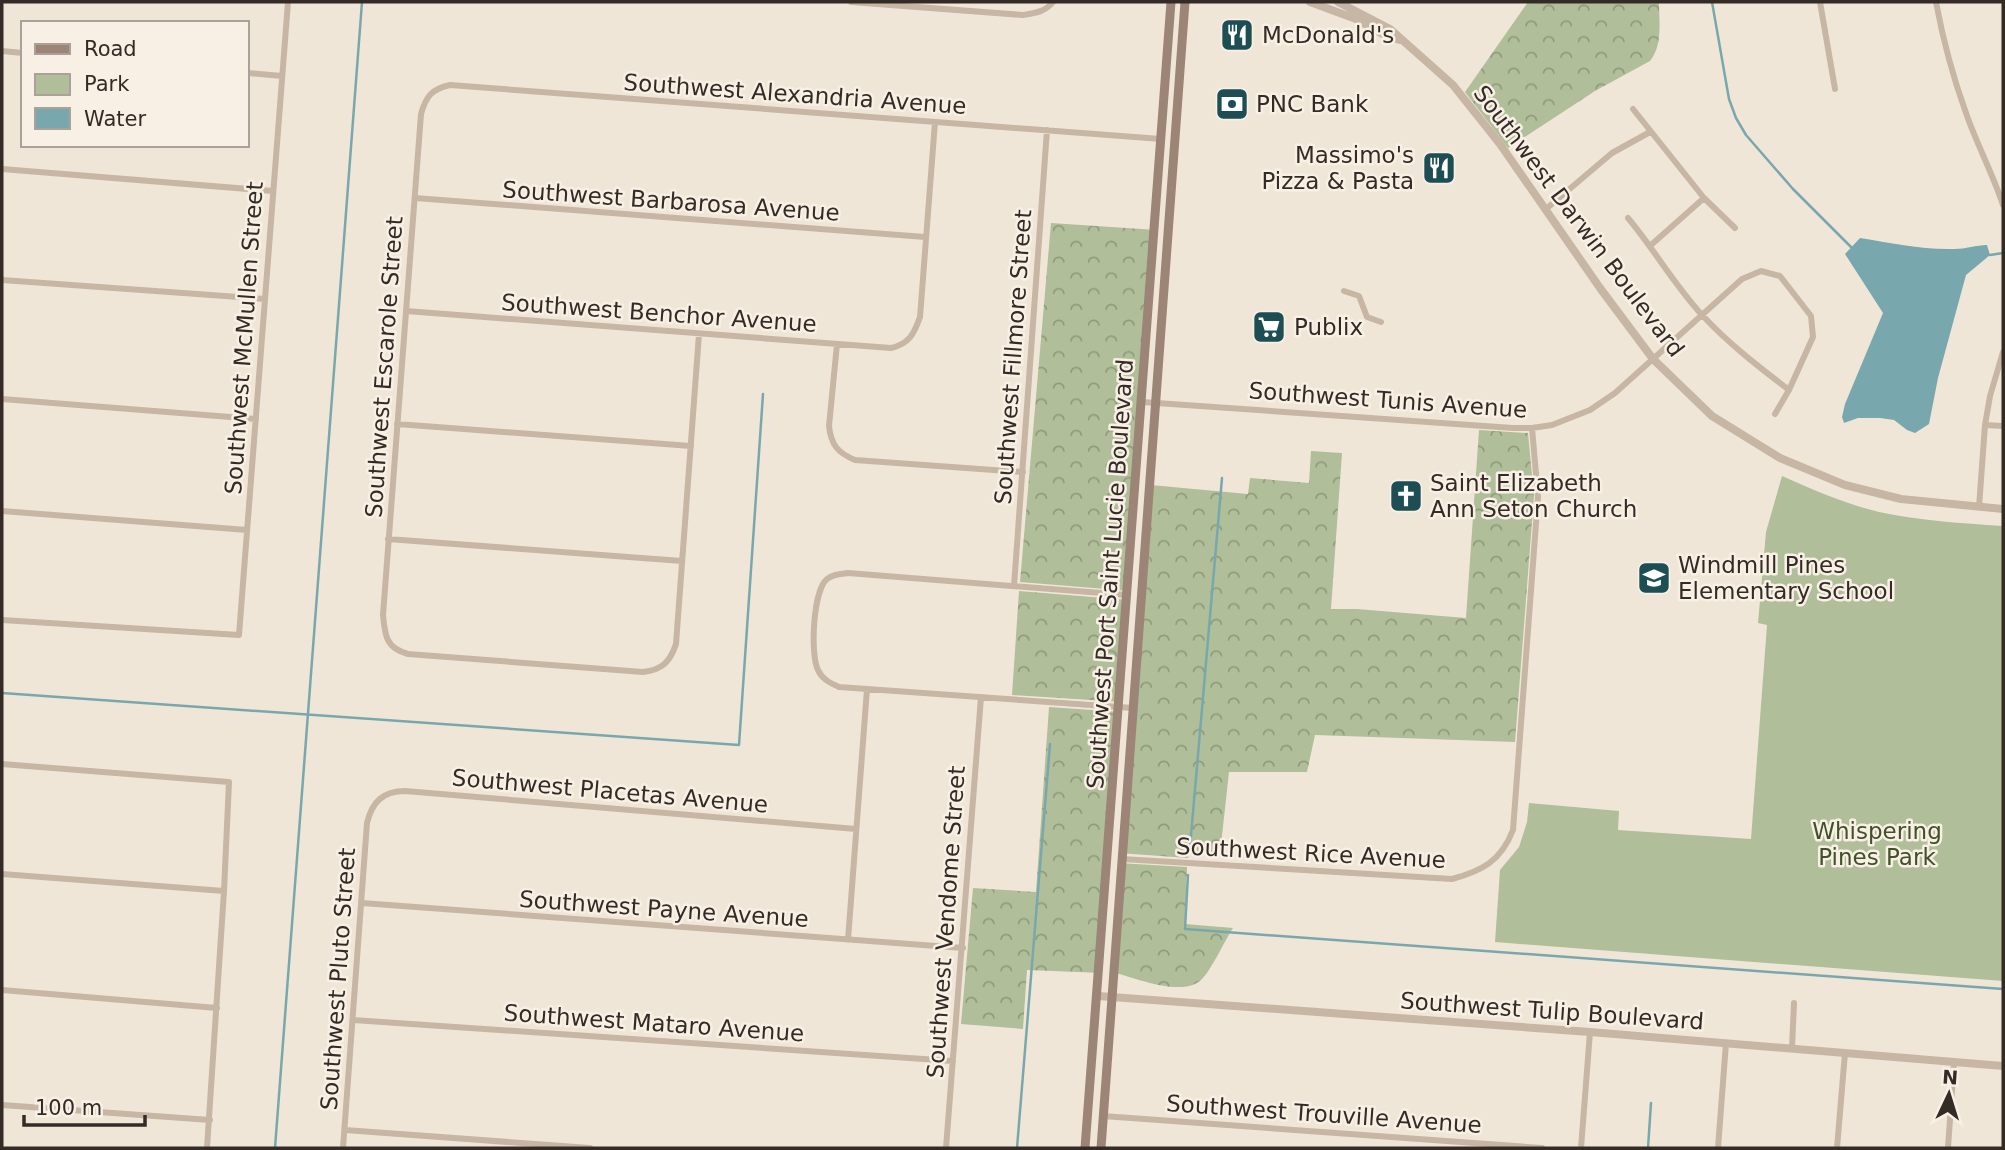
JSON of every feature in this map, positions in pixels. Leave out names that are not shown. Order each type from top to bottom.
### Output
[{"type":"main road","name":"Southwest Port Saint Lucie Boulevard","points":[[1085,1148],[1171,2]]},
{"type":"main road","name":"Southwest Port Saint Lucie Boulevard","points":[[1101,1148],[1185,2]]},
{"type":"main road","points":[[1161,139],[1174,169]]},
{"type":"street","name":"Southwest McMullen Street","points":[[2,620],[239,635],[288,2]]},
{"type":"street","points":[[851,2],[1023,15],[1048,8],[1053,2]]},
{"type":"street","name":"Southwest Darwin Boulevard","points":[[1310,2],[1356,19],[1401,41]]},
{"type":"street","name":"Southwest Darwin Boulevard","points":[[1338,2],[1390,29],[1454,85],[1500,144],[1653,359],[1712,416],[1780,458],[1845,485],[1901,499],[2003,509]]},
{"type":"street","points":[[1820,2],[1835,89]]},
{"type":"street","points":[[1936,2],[1947,57],[1966,116],[2003,205]]},
{"type":"street","points":[[2,51],[21,53]]},
{"type":"street","points":[[248,73],[282,76]]},
{"type":"street","name":"Southwest Alexandria Avenue","points":[[428,94],[450,85],[1161,139]]},
{"type":"street","name":"Southwest Escarole Street","points":[[428,94],[421,114],[388,539],[383,615],[384,632],[390,644],[408,654],[656,671],[672,656],[676,644],[682,561]]},
{"type":"street","points":[[1633,109],[1704,198],[1735,228]]},
{"type":"street","points":[[925,237],[934,122]]},
{"type":"street","name":"Southwest Fillmore Street","points":[[1014,586],[1048,130]]},
{"type":"street","points":[[1546,209],[1612,153],[1650,132]]},
{"type":"street","points":[[2,170],[273,191]]},
{"type":"street","points":[[1994,179],[2003,174]]},
{"type":"street","name":"Southwest Barbarosa Avenue","points":[[415,198],[925,237]]},
{"type":"street","points":[[1651,245],[1704,198]]},
{"type":"street","points":[[1628,218],[1702,316],[1743,355],[1789,390]]},
{"type":"street","name":"Southwest Benchor Avenue","points":[[406,311],[891,348],[909,341],[916,329],[925,237]]},
{"type":"street","name":"Southwest Tunis Avenue","points":[[1142,402],[1532,428],[1552,425],[1591,410],[1615,393],[1742,279],[1761,271],[1780,276],[1811,316],[1813,337],[1775,414]]},
{"type":"street","points":[[2,280],[265,299]]},
{"type":"street","points":[[1344,291],[1359,296],[1367,317],[1381,322]]},
{"type":"street","points":[[388,539],[682,561],[699,334]]},
{"type":"street","points":[[837,344],[830,437],[835,448],[844,455],[855,460],[1023,472]]},
{"type":"street","points":[[1979,507],[1985,425],[2003,352]]},
{"type":"street","points":[[2,399],[256,419]]},
{"type":"street","points":[[397,424],[691,446]]},
{"type":"street","points":[[1985,425],[2003,426]]},
{"type":"street","name":"Southwest Rice Avenue","points":[[1122,859],[1452,879],[1478,872],[1494,859],[1507,845],[1513,830],[1538,497],[1532,428]]},
{"type":"street","points":[[2,511],[247,530]]},
{"type":"street","points":[[1127,595],[835,574],[820,588],[817,599],[814,654],[816,667],[828,682],[839,687],[1133,708]]},
{"type":"street","points":[[848,940],[867,689]]},
{"type":"street","name":"Southwest Vendome Street","points":[[946,1148],[981,697]]},
{"type":"street","points":[[2,764],[229,782],[207,1148]]},
{"type":"street","name":"Southwest Placetas Avenue","points":[[370,813],[383,795],[405,791],[856,829]]},
{"type":"street","name":"Southwest Pluto Street","points":[[343,1148],[370,813]]},
{"type":"street","points":[[2,874],[224,891]]},
{"type":"street","name":"Southwest Payne Avenue","points":[[362,903],[962,948]]},
{"type":"street","points":[[2,990],[216,1008]]},
{"type":"street","name":"Southwest Tulip Boulevard","points":[[1098,996],[2003,1066]]},
{"type":"street","points":[[1792,1048],[1794,1003]]},
{"type":"street","name":"Southwest Mataro Avenue","points":[[353,1020],[953,1061]]},
{"type":"street","points":[[1581,1148],[1590,1032]]},
{"type":"street","points":[[1718,1148],[1726,1043]]},
{"type":"street","points":[[1837,1148],[1845,1053]]},
{"type":"street","points":[[1948,1148],[1954,1062]]},
{"type":"street","points":[[2,1105],[210,1121]]},
{"type":"street","name":"Southwest Trouville Avenue","points":[[1104,1116],[1542,1148]]},
{"type":"street","points":[[345,1130],[590,1148]]},
{"type":"green space","points":[[1528,2],[1659,2],[1659,40],[1650,61],[1595,91],[1508,148],[1465,92]]},
{"type":"green space","points":[[1051,223],[1157,230],[1130,591],[1020,582]]},
{"type":"green space","points":[[1479,430],[1528,433],[1534,496],[1515,742],[1315,735],[1307,772],[1229,772],[1220,854],[1189,852],[1188,858],[1119,853],[1151,485],[1248,494],[1250,478],[1309,483],[1311,451],[1342,453],[1331,609],[1466,618]]},
{"type":"green space","name":"Whispering Pines Park","points":[[1782,476],[1854,505],[1879,512],[1925,520],[2003,526],[2003,981],[1495,942],[1500,870],[1519,847],[1527,822],[1529,803],[1619,811],[1618,830],[1751,839],[1767,625],[1758,623],[1766,532]]},
{"type":"green space","points":[[1019,591],[1129,600],[1122,702],[1012,695]]},
{"type":"green space","points":[[1049,707],[1121,712],[1102,973],[1027,970],[1023,1029],[961,1024],[973,888],[1036,892]]},
{"type":"green space","points":[[1118,863],[1187,867],[1185,924],[1233,928],[1201,980],[1193,985],[1172,987],[1116,973]]},
{"type":"water","points":[[1860,238],[1931,248],[1958,249],[1987,245],[1990,255],[1966,275],[1938,378],[1929,424],[1915,433],[1894,420],[1858,418],[1844,423],[1842,417],[1883,313],[1845,254]]},
{"type":"waterway","points":[[275,1148],[362,2]]},
{"type":"waterway","points":[[1712,2],[1729,99],[1736,118],[1746,135],[1793,189],[1851,247]]},
{"type":"waterway","points":[[1990,255],[2003,253]]},
{"type":"waterway","points":[[2,693],[739,745],[763,394]]},
{"type":"waterway","points":[[1190,847],[1222,478]]},
{"type":"waterway","points":[[1017,1148],[1050,744]]},
{"type":"waterway","points":[[1188,875],[1185,929],[2003,989]]},
{"type":"waterway","points":[[1648,1148],[1651,1103]]},
{"type":"place","name":"McDonald's","points":[[1237,35]]},
{"type":"place","name":"PNC Bank","points":[[1232,104]]},
{"type":"place","name":"Massimo's Pizza & Pasta","points":[[1439,168]]},
{"type":"place","name":"Publix","points":[[1269,327]]},
{"type":"place","name":"Saint Elizabeth Ann Seton Church","points":[[1406,496]]},
{"type":"place","name":"Windmill Pines Elementary School","points":[[1654,578]]}]
